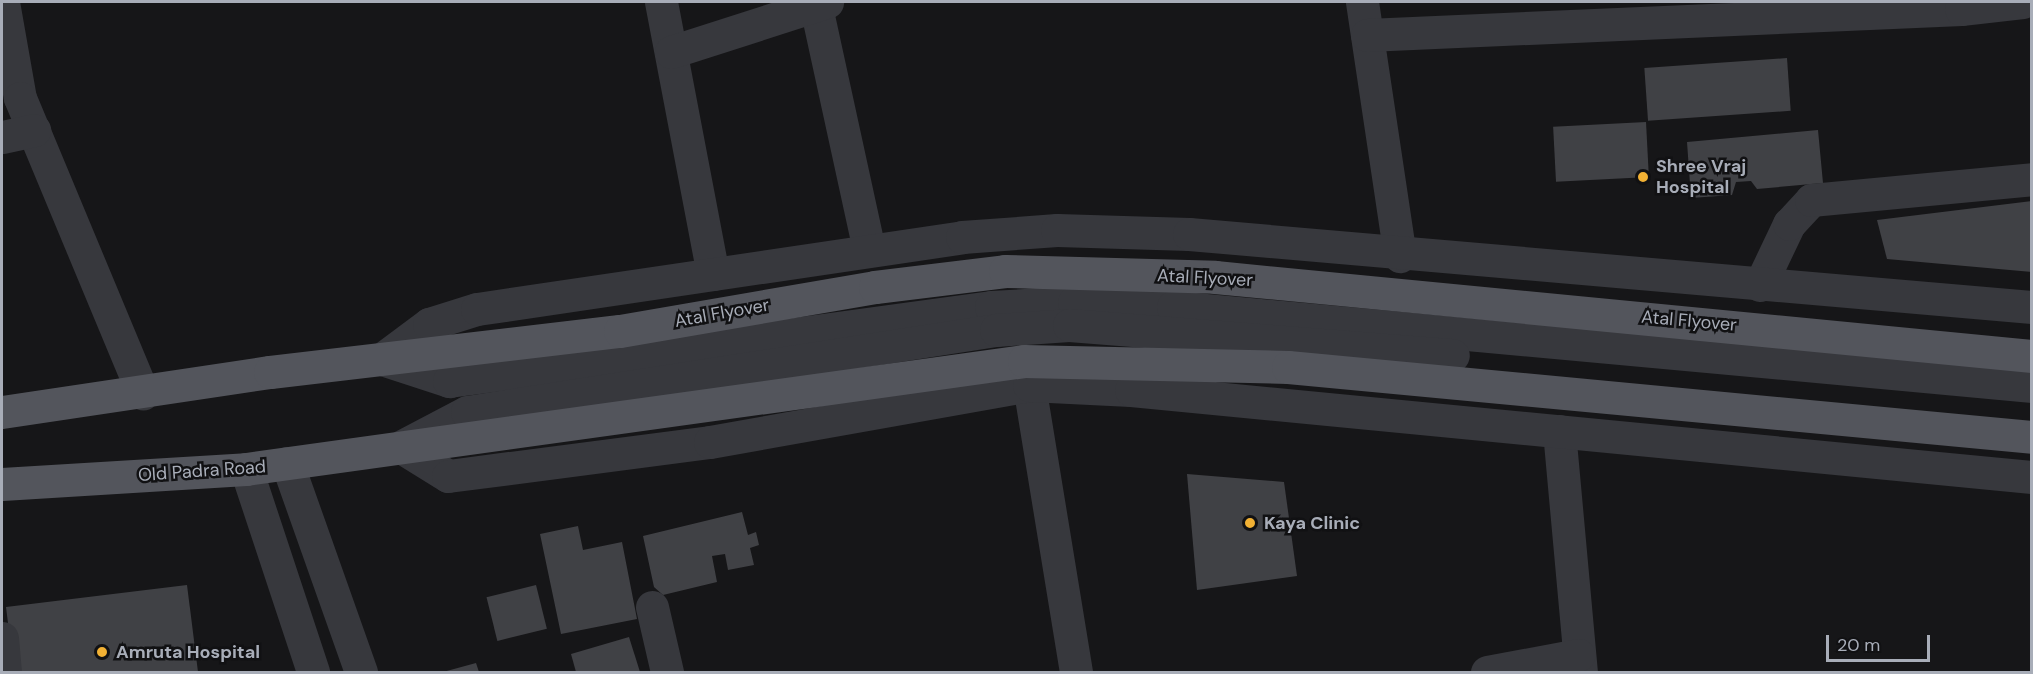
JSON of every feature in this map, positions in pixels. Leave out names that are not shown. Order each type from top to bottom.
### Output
[{"type":"main road","name":"Atal Flyover","points":[[382,359],[495,346],[1005,271],[1215,277],[2031,356]]},
{"type":"main road","points":[[2,412],[382,359]]},
{"type":"main road","points":[[401,447],[1024,361],[1288,367],[2031,437]]},
{"type":"main road","name":"Old Padra Road","points":[[2,484],[246,469],[401,447]]},
{"type":"street","points":[[3,2],[21,98],[143,393]]},
{"type":"street","points":[[661,2],[713,274]]},
{"type":"street","points":[[671,52],[819,2],[869,250]]},
{"type":"street","points":[[1362,2],[1400,256]]},
{"type":"street","points":[[1367,35],[1961,9],[2023,2]]},
{"type":"street","points":[[2,137],[34,130]]},
{"type":"street","points":[[1760,285],[1789,224],[1811,200],[2031,179]]},
{"type":"street","points":[[382,359],[429,324],[477,309],[869,250],[1057,230],[1189,234],[1400,256],[2031,308]]},
{"type":"street","points":[[382,359],[449,381],[991,307],[1074,303],[1173,307],[2031,386]]},
{"type":"street","points":[[401,447],[468,412],[928,338],[1069,325],[2031,405]]},
{"type":"street","points":[[1029,385],[1076,672]]},
{"type":"street","points":[[401,447],[448,476],[710,442],[1029,385],[1559,430],[2031,477]]},
{"type":"street","points":[[1487,672],[1580,664],[1559,430]]},
{"type":"street","points":[[287,463],[361,672]]},
{"type":"street","points":[[246,469],[313,672]]},
{"type":"street","points":[[652,607],[666,672]]},
{"type":"street","points":[[2,638],[5,672]]},
{"type":"building","points":[[1787,58],[1791,111],[1648,121],[1644,68]]},
{"type":"building","points":[[1646,122],[1649,177],[1556,182],[1553,127]]},
{"type":"building","points":[[1818,130],[1823,183],[1757,189],[1751,181],[1736,182],[1732,195],[1691,198],[1687,142]]},
{"type":"building","points":[[2032,201],[2032,272],[1887,259],[1877,220]]},
{"type":"building","points":[[1187,474],[1284,482],[1297,576],[1197,590]]},
{"type":"building","points":[[742,512],[748,535],[756,532],[759,545],[750,548],[754,565],[728,570],[725,554],[712,556],[717,582],[663,595],[654,587],[643,536]]},
{"type":"building","points":[[578,526],[583,550],[622,542],[637,619],[561,634],[540,534]]},
{"type":"building","points":[[187,585],[198,672],[14,672],[6,607]]},
{"type":"building","points":[[536,585],[547,629],[497,641],[487,597]]},
{"type":"building","points":[[629,637],[640,672],[576,672],[571,654]]},
{"type":"building","points":[[476,663],[479,672],[443,672]]},
{"type":"place","name":"Shree Vraj Hospital","points":[[1643,177]]},
{"type":"place","name":"Kaya Clinic","points":[[1250,523]]},
{"type":"place","name":"Amruta Hospital","points":[[102,652]]}]
